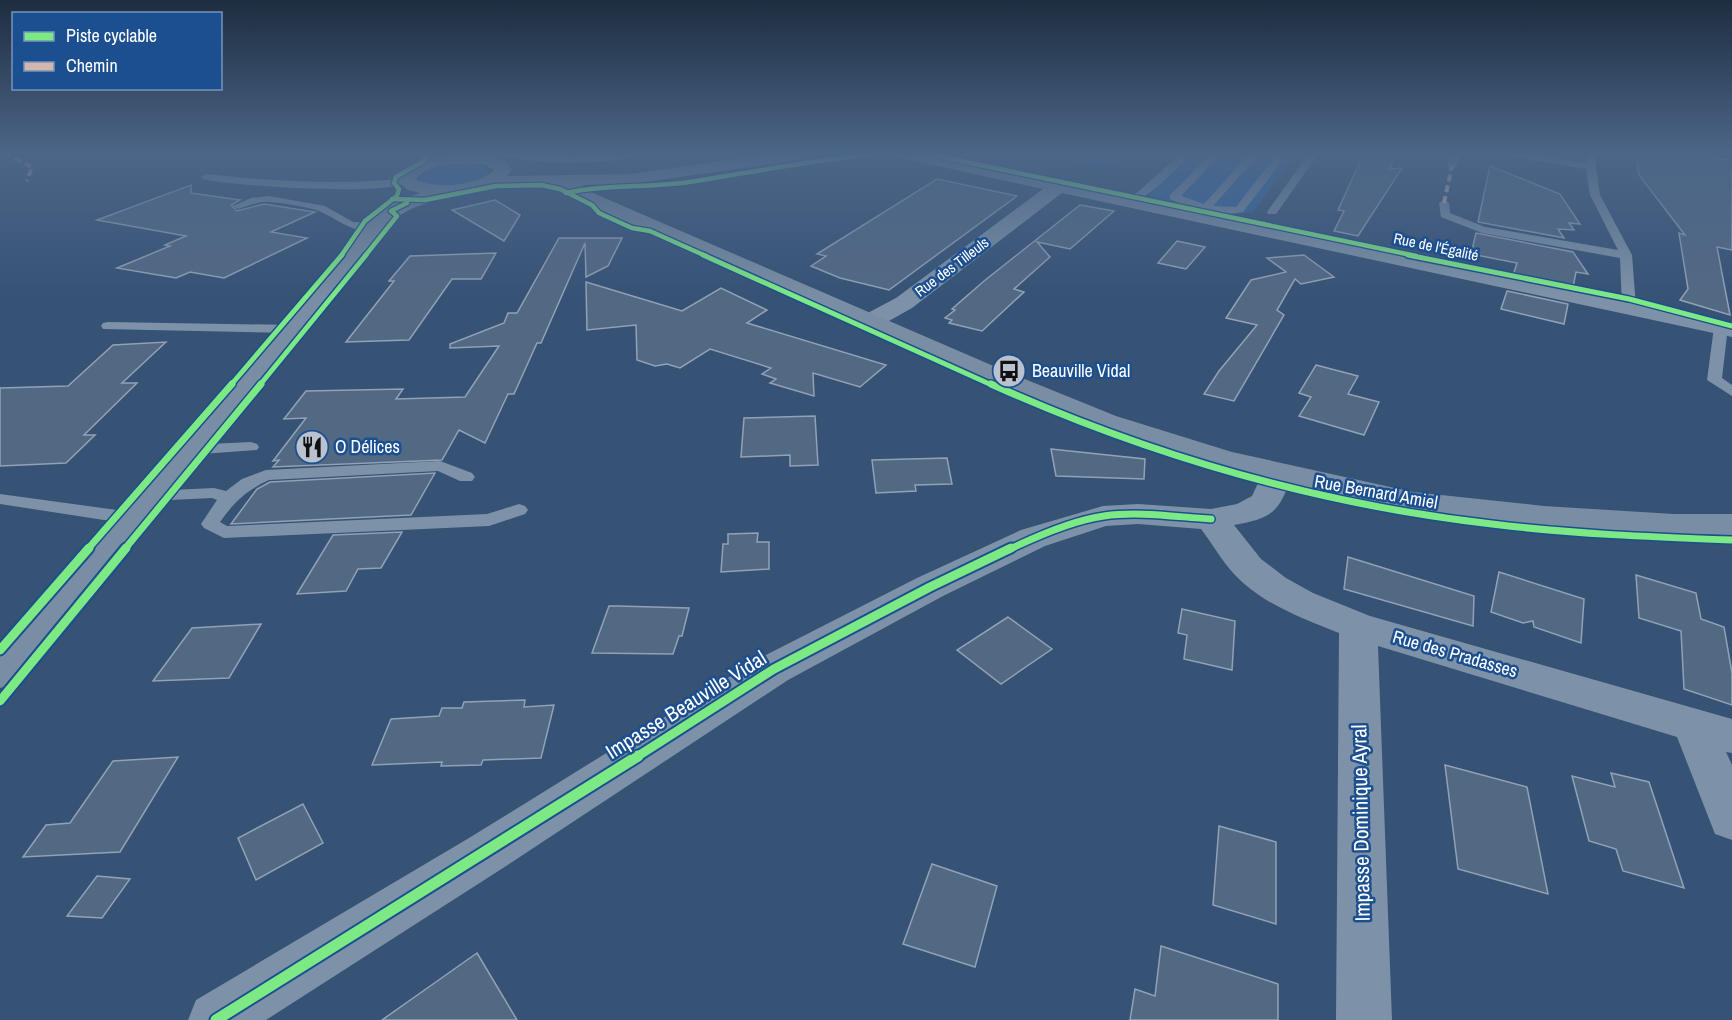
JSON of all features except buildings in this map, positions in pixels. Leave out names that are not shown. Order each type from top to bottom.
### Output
[{"type":"main road","points":[[0,673],[294,329],[399,201]]},
{"type":"main road","points":[[383,219],[423,201]]},
{"type":"main road","name":"Rue Bernard Amiel","points":[[596,201],[1002,380],[1167,444],[1277,473],[1413,501],[1544,516],[1674,525],[1732,525]]},
{"type":"street","name":"Rue des Tilleuls","points":[[871,321],[904,303],[1040,201]]},
{"type":"street","name":"Rue de l'Égalité","points":[[1122,201],[1727,328]]},
{"type":"street","name":"Impasse Beauville Vidal","points":[[216,1020],[486,853],[774,669],[930,587],[1033,538],[1103,516],[1138,514],[1211,519],[1246,513],[1266,502],[1277,473]]},
{"type":"street","name":"Rue des Pradasses","points":[[1211,519],[1228,538],[1246,566],[1275,590],[1358,626],[1713,729]]},
{"type":"street","name":"Impasse Dominique Ayral","points":[[1358,626],[1364,1020]]},
{"type":"street","points":[[1713,729],[1732,820]]},
{"type":"lane","points":[[238,206],[253,201]]},
{"type":"lane","points":[[278,201],[321,208],[351,225],[383,219]]},
{"type":"lane","points":[[1182,201],[1223,211],[1239,210],[1244,201]]},
{"type":"lane","points":[[1206,208],[1215,201]]},
{"type":"lane","points":[[1272,212],[1280,201]]},
{"type":"lane","points":[[1598,201],[1626,255],[1629,307]]},
{"type":"lane","points":[[1444,203],[1445,215],[1482,230],[1626,255]]},
{"type":"lane","points":[[108,326],[294,329]]},
{"type":"lane","points":[[1727,328],[1714,380],[1732,391]]},
{"type":"lane","points":[[189,450],[251,447]]},
{"type":"lane","points":[[466,477],[440,466],[266,475],[248,483],[228,498],[210,524],[224,532],[489,520],[519,510]]},
{"type":"lane","points":[[0,499],[117,516],[142,505],[214,493],[228,498]]},
{"type":"shaded area","points":[[1147,201],[1262,201],[1253,212],[1220,215]]},
{"type":"cycle path","points":[[0,650],[333,268],[365,221],[391,201]]},
{"type":"cycle path","points":[[583,201],[592,205],[599,213],[632,228],[650,231],[1057,414],[1178,458],[1302,491],[1428,516],[1555,531],[1732,540]]},
{"type":"cycle path","points":[[1146,201],[1629,299],[1732,326]]},
{"type":"cycle path","points":[[0,701],[344,283],[397,216],[391,211],[407,203]]},
{"type":"cycle path","points":[[216,1020],[486,853],[774,669],[930,587],[1033,538],[1103,516],[1138,514],[1211,519]]},
{"type":"place","name":"Beauville Vidal","points":[[1009,371]]},
{"type":"place","name":"O Délices","points":[[312,447]]}]
